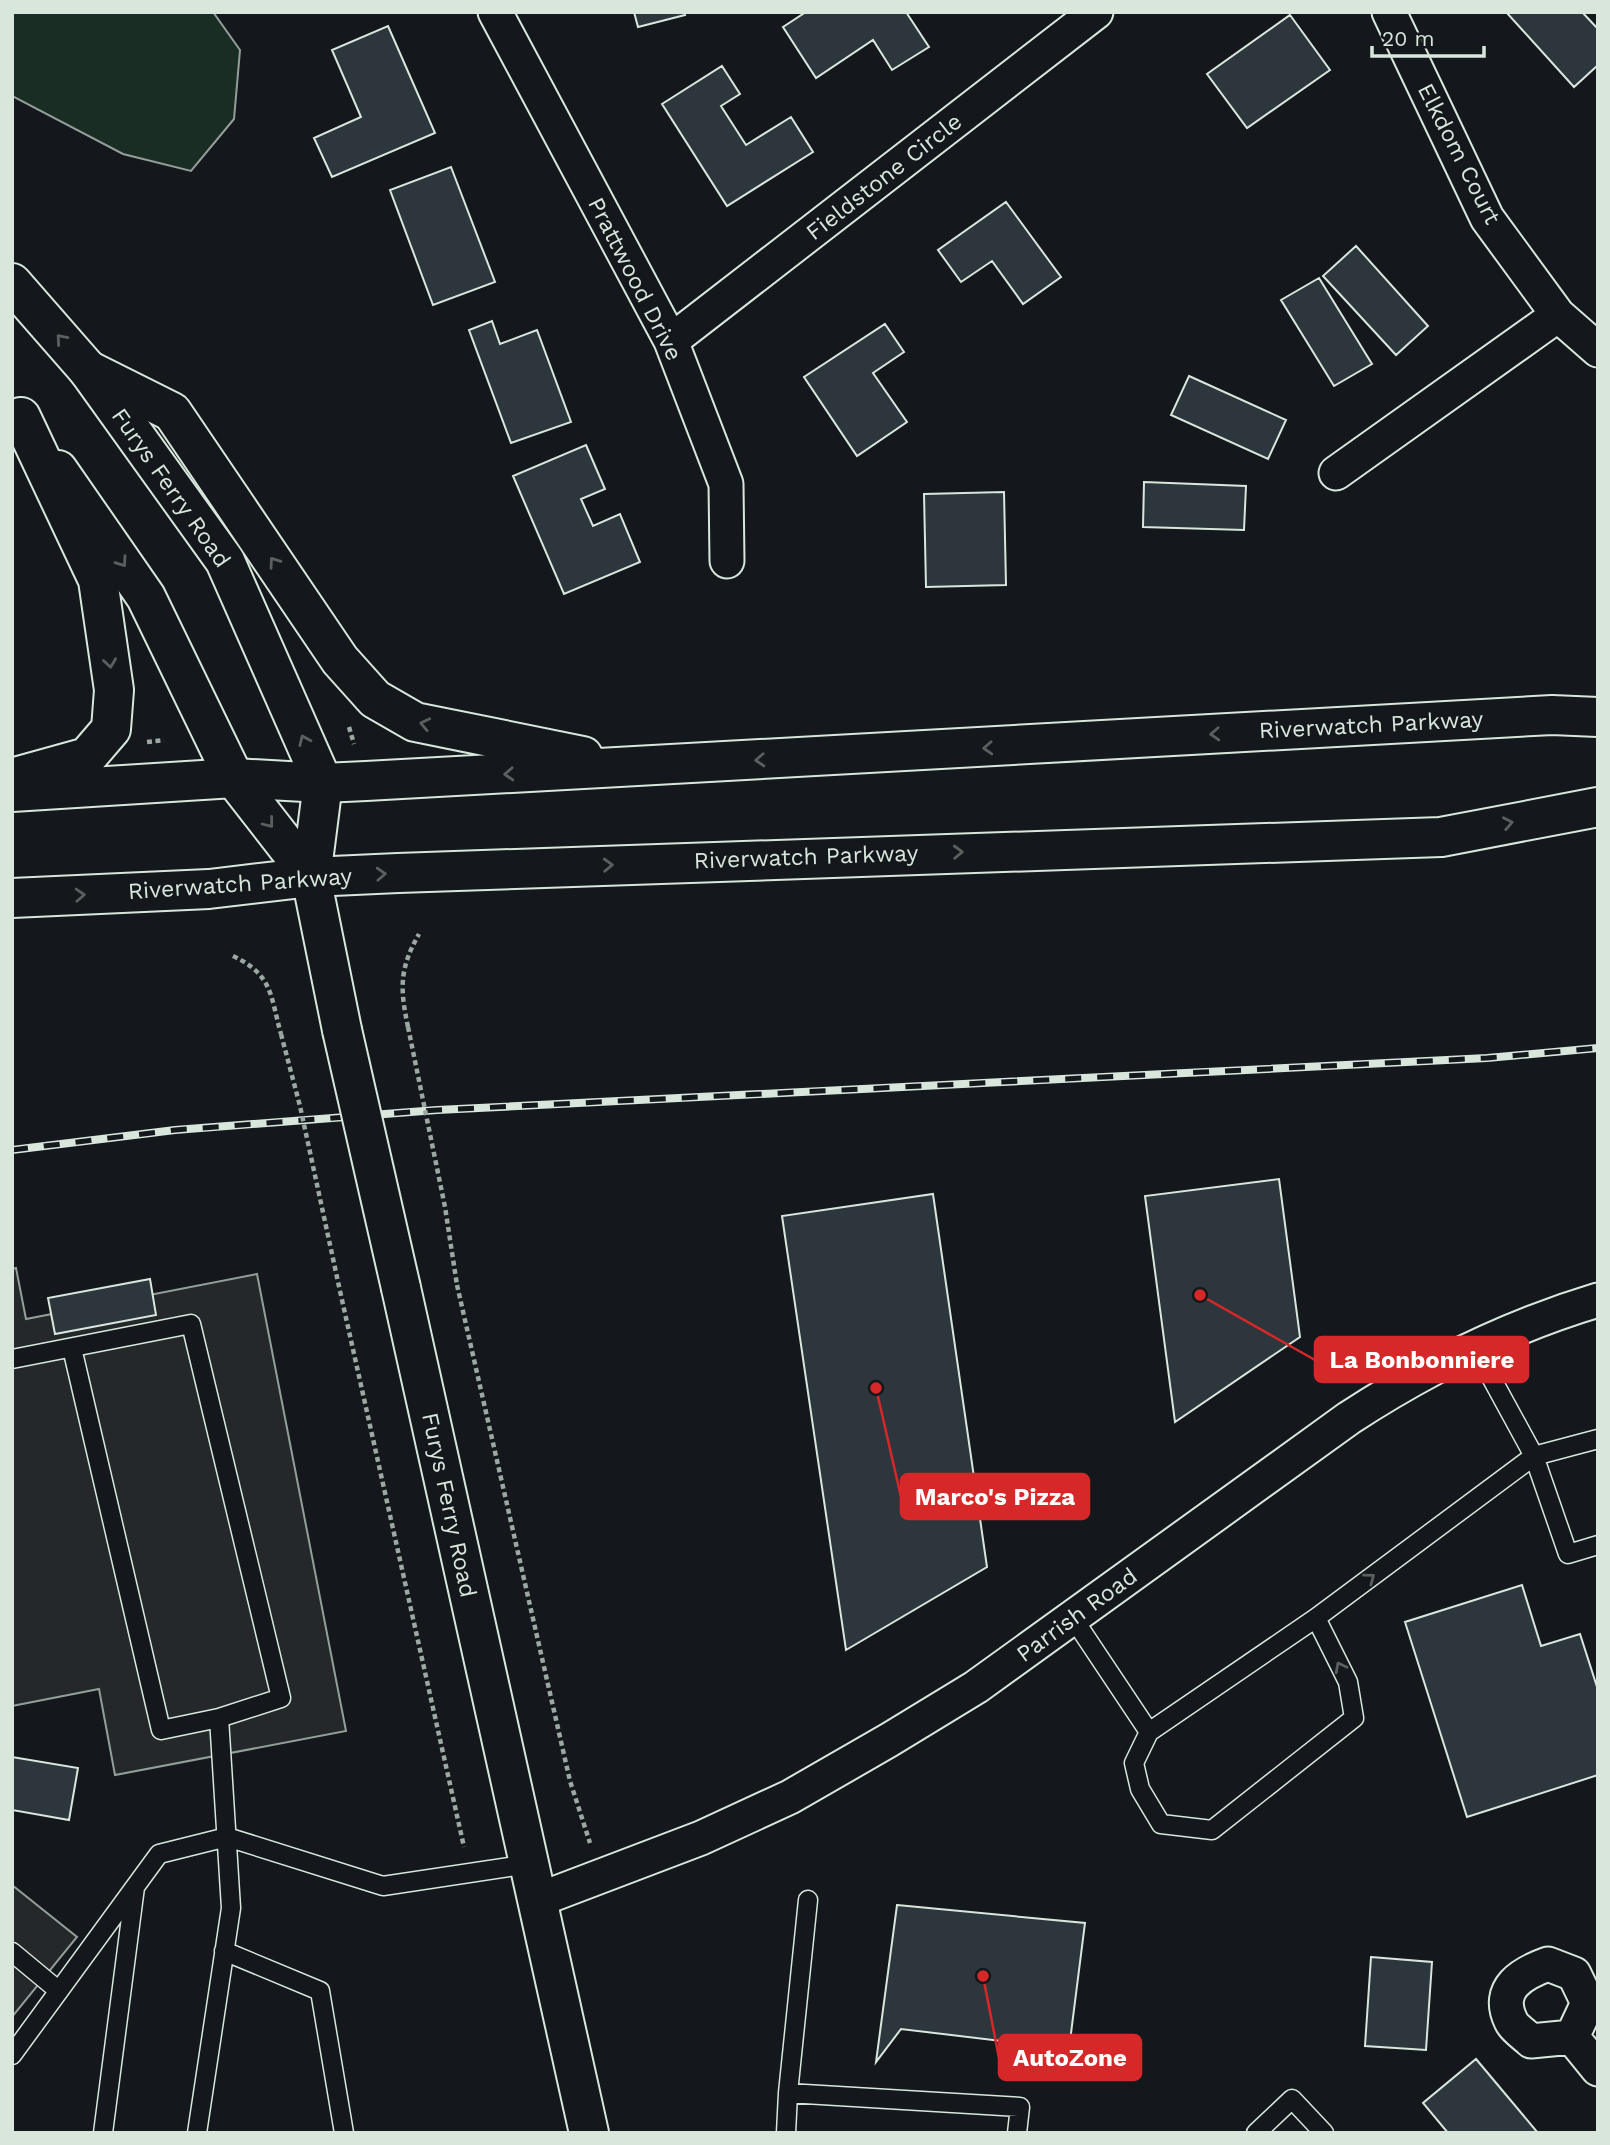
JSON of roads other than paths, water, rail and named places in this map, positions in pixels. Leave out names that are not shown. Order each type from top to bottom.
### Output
[{"type":"main road","name":"Furys Ferry Road","points":[[12,283],[88,370],[225,561],[323,783],[311,877],[342,1030],[589,2133]]},
{"type":"main road","points":[[88,370],[172,412],[340,660],[375,699],[415,722],[636,767]]},
{"type":"main road","name":"Furys Ferry Road","points":[[17,411],[146,597],[234,778],[311,877]]},
{"type":"main road","points":[[12,778],[87,757],[111,729],[114,690],[98,580],[17,411]]},
{"type":"main road","name":"Riverwatch Parkway","points":[[12,792],[234,778],[323,783],[1538,716],[1598,718]]},
{"type":"main road","name":"Riverwatch Parkway","points":[[12,898],[209,889],[311,877],[816,856],[1441,836],[1598,807]]},
{"type":"street","name":"Prattwood Drive","points":[[495,12],[671,341],[726,484],[727,561]]},
{"type":"street","name":"Fieldstone Circle","points":[[671,341],[1096,12]]},
{"type":"street","name":"Elkdom Court","points":[[1389,12],[1488,218],[1558,315],[1598,350]]},
{"type":"street","points":[[1336,473],[1558,315]]},
{"type":"street","name":"Parrish Road","points":[[538,1900],[701,1838],[790,1797],[976,1687],[1349,1418],[1411,1378],[1474,1346],[1562,1311],[1598,1300]]},
{"type":"street","points":[[1572,2038],[1598,2069]]},
{"type":"lane","points":[[12,1359],[191,1324],[281,1698],[219,1717],[161,1730],[72,1348]]},
{"type":"lane","points":[[1474,1346],[1534,1456],[1568,1554],[1598,1545]]},
{"type":"lane","points":[[1316,1618],[1348,1682],[1354,1718],[1212,1830],[1161,1824],[1140,1789],[1134,1763],[1149,1732],[1316,1618],[1534,1456],[1598,1439]]},
{"type":"lane","points":[[1073,1618],[1149,1732]]},
{"type":"lane","points":[[197,2133],[231,1908],[219,1717]]},
{"type":"lane","points":[[12,2055],[159,1854],[227,1837],[383,1886],[529,1864]]},
{"type":"lane","points":[[103,2133],[136,1884]]},
{"type":"lane","points":[[786,2133],[808,1900]]},
{"type":"lane","points":[[224,1951],[320,1991],[344,2133]]},
{"type":"lane","points":[[12,1952],[59,1991]]},
{"type":"lane","points":[[789,2093],[1020,2108],[1017,2133]]},
{"type":"lane","points":[[1256,2133],[1292,2099],[1324,2133]]},
{"type":"railway","points":[[12,1150],[175,1130],[437,1110],[1487,1058],[1598,1048]]},
{"type":"place","name":"La Bonbonniere","points":[[1200,1295]]},
{"type":"place","name":"Marco's Pizza","points":[[876,1388]]},
{"type":"place","name":"AutoZone","points":[[983,1976]]}]
